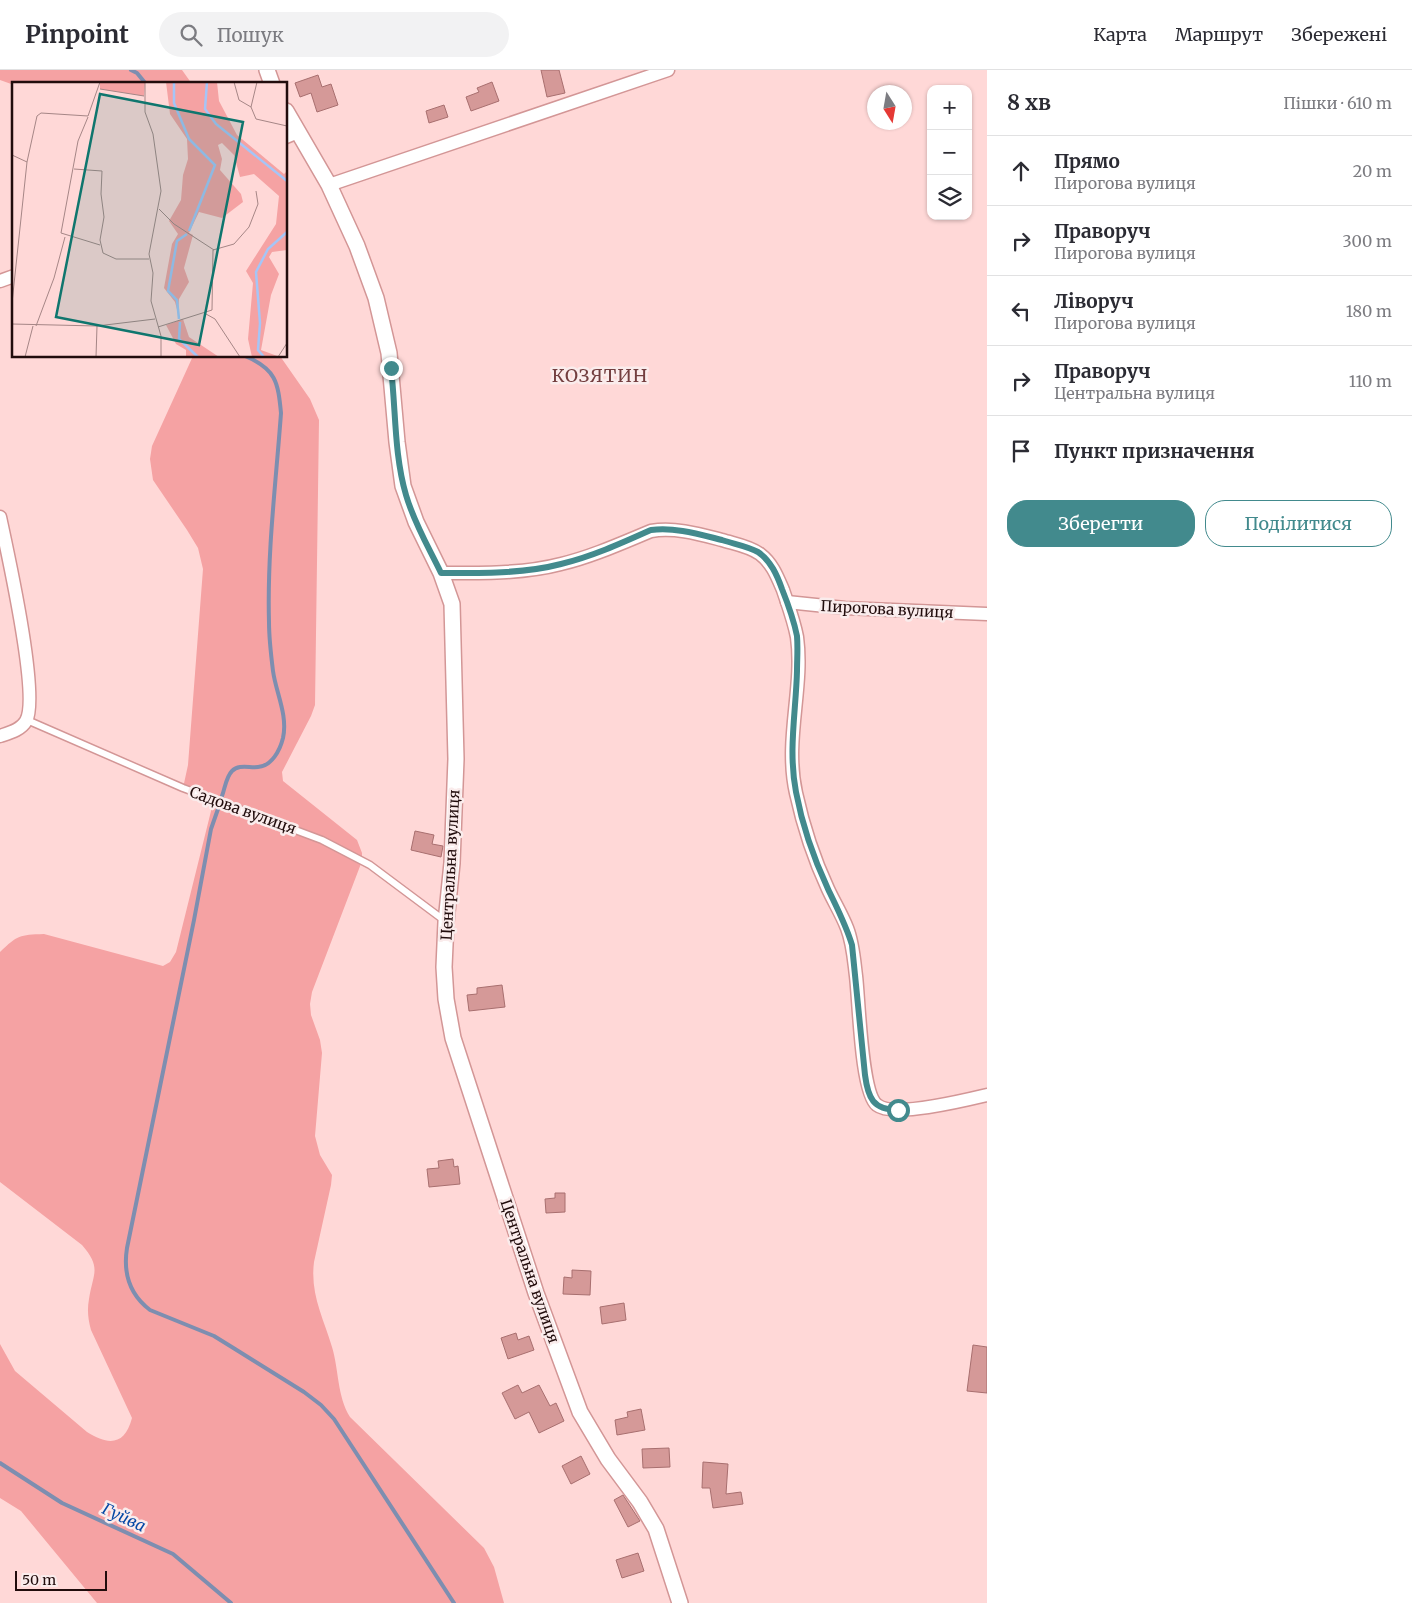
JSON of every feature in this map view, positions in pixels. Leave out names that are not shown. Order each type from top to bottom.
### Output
[{"type":"street","points":[[267,70],[271,82]]},
{"type":"street","points":[[329,185],[668,70]]},
{"type":"street","name":"Центральна вулиця","points":[[288,119],[292,134],[329,185],[357,246],[376,298],[389,353],[398,460],[403,486],[416,522],[441,573],[448,591],[452,611],[456,759],[452,863],[446,922],[444,981],[453,1038],[536,1293],[580,1412],[608,1459],[640,1502],[656,1529],[680,1603]]},
{"type":"street","points":[[0,517],[26,653],[30,695],[30,708],[27,720],[16,729],[0,736]]},
{"type":"street","points":[[441,573],[532,569],[561,564],[651,530],[673,529],[749,548],[768,560],[775,571],[787,602],[797,636],[792,734],[792,765],[796,792],[812,848],[848,930],[852,945],[865,1075],[869,1094],[872,1100],[882,1108],[898,1110],[921,1108],[987,1095]]},
{"type":"street","name":"Пирогова вулиця","points":[[787,602],[846,608],[987,614]]},
{"type":"lane","name":"Садова вулиця","points":[[27,720],[183,788],[322,840],[370,865],[446,922]]},
{"type":"shaded area","points":[[0,70],[182,70],[191,82],[12,82],[12,84],[0,80]]},
{"type":"shaded area","points":[[192,358],[281,358],[310,399],[319,420],[315,705],[282,772],[283,781],[357,840],[362,853],[362,861],[312,992],[310,1004],[311,1015],[320,1040],[322,1053],[315,1136],[320,1155],[332,1175],[314,1262],[314,1285],[321,1315],[332,1347],[343,1400],[350,1417],[484,1548],[494,1567],[504,1603],[97,1603],[21,1511],[0,1498],[0,1344],[15,1371],[95,1437],[109,1441],[120,1438],[125,1434],[132,1418],[91,1330],[88,1307],[95,1271],[92,1259],[82,1245],[0,1182],[0,952],[19,937],[44,934],[163,966],[170,962],[176,952],[214,799],[183,788],[188,765],[203,569],[198,548],[153,480],[150,459],[152,446]]},
{"type":"building","points":[[541,70],[559,70],[565,93],[547,97]]},
{"type":"building","points":[[318,75],[322,87],[331,84],[338,105],[317,112],[311,93],[300,97],[295,83]]},
{"type":"building","points":[[492,82],[499,101],[471,111],[466,97],[479,92],[477,88]]},
{"type":"building","points":[[444,105],[448,117],[429,123],[426,111]]},
{"type":"building","points":[[415,831],[434,835],[432,844],[443,846],[441,857],[411,850]]},
{"type":"building","points":[[502,985],[505,1007],[469,1011],[467,995],[477,994],[477,988]]},
{"type":"building","points":[[453,1159],[454,1167],[458,1166],[460,1184],[429,1187],[427,1169],[439,1168],[438,1161]]},
{"type":"building","points":[[555,1193],[565,1193],[565,1212],[546,1213],[545,1199],[555,1198]]},
{"type":"building","points":[[572,1270],[591,1271],[590,1295],[563,1294],[564,1277],[572,1278]]},
{"type":"building","points":[[624,1303],[626,1320],[602,1324],[600,1307]]},
{"type":"building","points":[[516,1333],[518,1340],[529,1336],[534,1350],[508,1359],[501,1338]]},
{"type":"building","points":[[973,1345],[987,1347],[987,1393],[967,1391]]},
{"type":"building","points":[[518,1385],[522,1393],[539,1385],[550,1406],[556,1403],[564,1421],[539,1433],[529,1412],[515,1419],[502,1393]]},
{"type":"building","points":[[641,1409],[645,1430],[617,1435],[615,1420],[628,1417],[627,1412]]},
{"type":"building","points":[[669,1448],[670,1467],[643,1468],[642,1449]]},
{"type":"building","points":[[581,1456],[590,1474],[571,1484],[562,1466]]},
{"type":"building","points":[[703,1462],[728,1464],[726,1494],[741,1492],[743,1504],[713,1508],[710,1488],[702,1488]]},
{"type":"building","points":[[623,1495],[640,1521],[628,1527],[614,1500]]},
{"type":"building","points":[[638,1553],[644,1571],[622,1578],[616,1560]]},
{"type":"waterway","points":[[131,70],[137,73],[144,82]]},
{"type":"waterway","points":[[222,796],[228,776],[232,771],[241,767],[263,766],[275,757],[283,738],[284,729],[283,712],[274,679],[269,634],[271,543],[281,413],[274,378],[263,366],[249,358]]},
{"type":"waterway","points":[[218,809],[211,829],[127,1248],[126,1266],[129,1282],[137,1297],[150,1310],[214,1336],[304,1392],[321,1405],[334,1419],[454,1603]]},
{"type":"waterway","name":"Гуйва","points":[[0,1463],[62,1503],[173,1554],[231,1603]]},
{"type":"district","name":"КОЗЯТИН","points":[[600,375]]},
{"type":"route","points":[[391,368],[396,442],[403,486],[409,506],[441,573],[532,569],[561,564],[651,530],[662,529],[673,529],[703,535],[749,548],[768,560],[775,571],[787,602],[797,636],[792,734],[792,765],[796,792],[812,848],[848,930],[852,945],[866,1085],[872,1100],[877,1105],[888,1110],[898,1110]]}]
